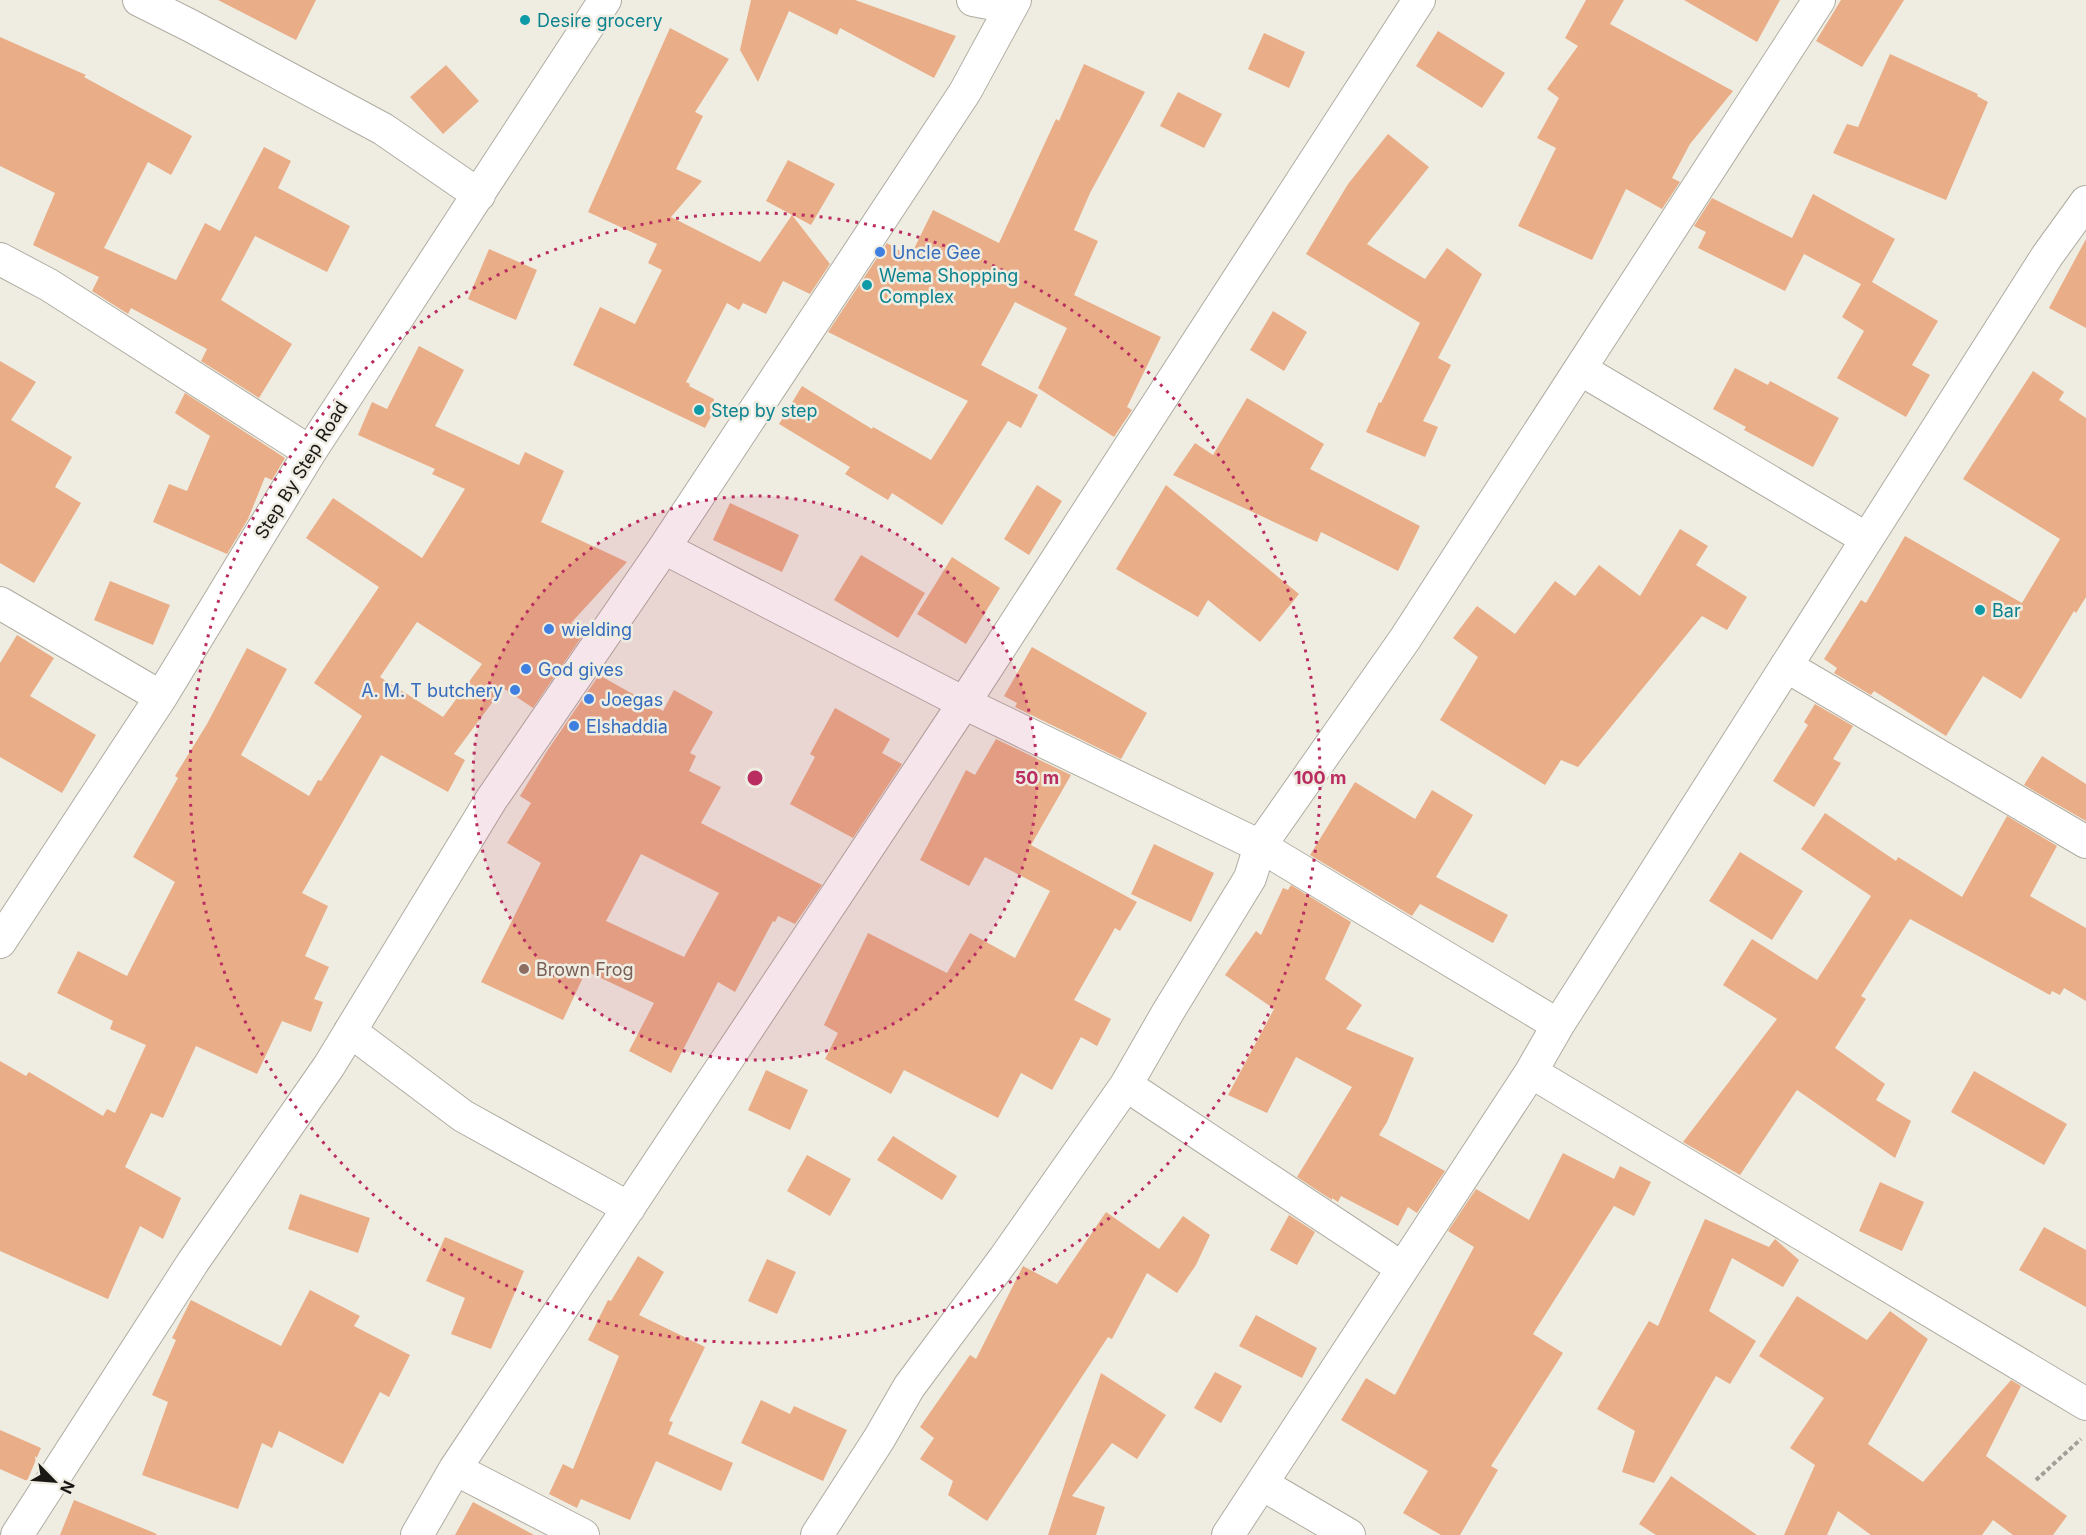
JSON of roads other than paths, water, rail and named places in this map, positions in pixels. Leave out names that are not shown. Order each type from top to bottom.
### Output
[{"type":"street","points":[[139,0],[383,129],[479,195]]},
{"type":"street","name":"Step By Step Road","points":[[0,942],[161,697],[310,452],[604,0]]},
{"type":"street","points":[[17,1535],[193,1262],[329,1066],[491,800],[664,548],[965,92],[1012,4],[973,0]]},
{"type":"street","points":[[417,1535],[455,1468],[964,703],[1419,0]]},
{"type":"street","points":[[817,1535],[879,1439],[909,1387],[1004,1259],[1126,1085],[1250,878],[1260,846],[1405,639],[1819,0]]},
{"type":"street","points":[[1227,1535],[1531,1072],[1558,1025],[2046,256],[2086,202]]},
{"type":"street","points":[[0,259],[68,297],[310,452]]},
{"type":"street","points":[[1580,369],[1867,539]]},
{"type":"street","points":[[664,548],[964,703],[1260,846],[1558,1025]]},
{"type":"street","points":[[0,603],[161,697]]},
{"type":"street","points":[[1786,666],[2086,842]]},
{"type":"street","points":[[350,1031],[463,1116],[629,1208]]},
{"type":"street","points":[[1531,1072],[2086,1404]]},
{"type":"street","points":[[1126,1085],[1402,1268]]},
{"type":"street","points":[[455,1468],[583,1535]]},
{"type":"street","points":[[1262,1484],[1350,1535]]},
{"type":"place","name":"Desire grocery","points":[[525,20]]},
{"type":"place","name":"Uncle Gee","points":[[880,252]]},
{"type":"place","name":"Wema Shopping Complex","points":[[867,285]]},
{"type":"place","name":"Step by step","points":[[699,410]]},
{"type":"place","name":"Bar","points":[[1980,610]]},
{"type":"place","name":"wielding","points":[[549,629]]},
{"type":"place","name":"God gives","points":[[526,669]]},
{"type":"place","name":"A. M. T butchery","points":[[515,690]]},
{"type":"place","name":"Joegas","points":[[589,699]]},
{"type":"place","name":"Elshaddia","points":[[574,726]]},
{"type":"place","name":"Brown Frog","points":[[524,969]]}]
